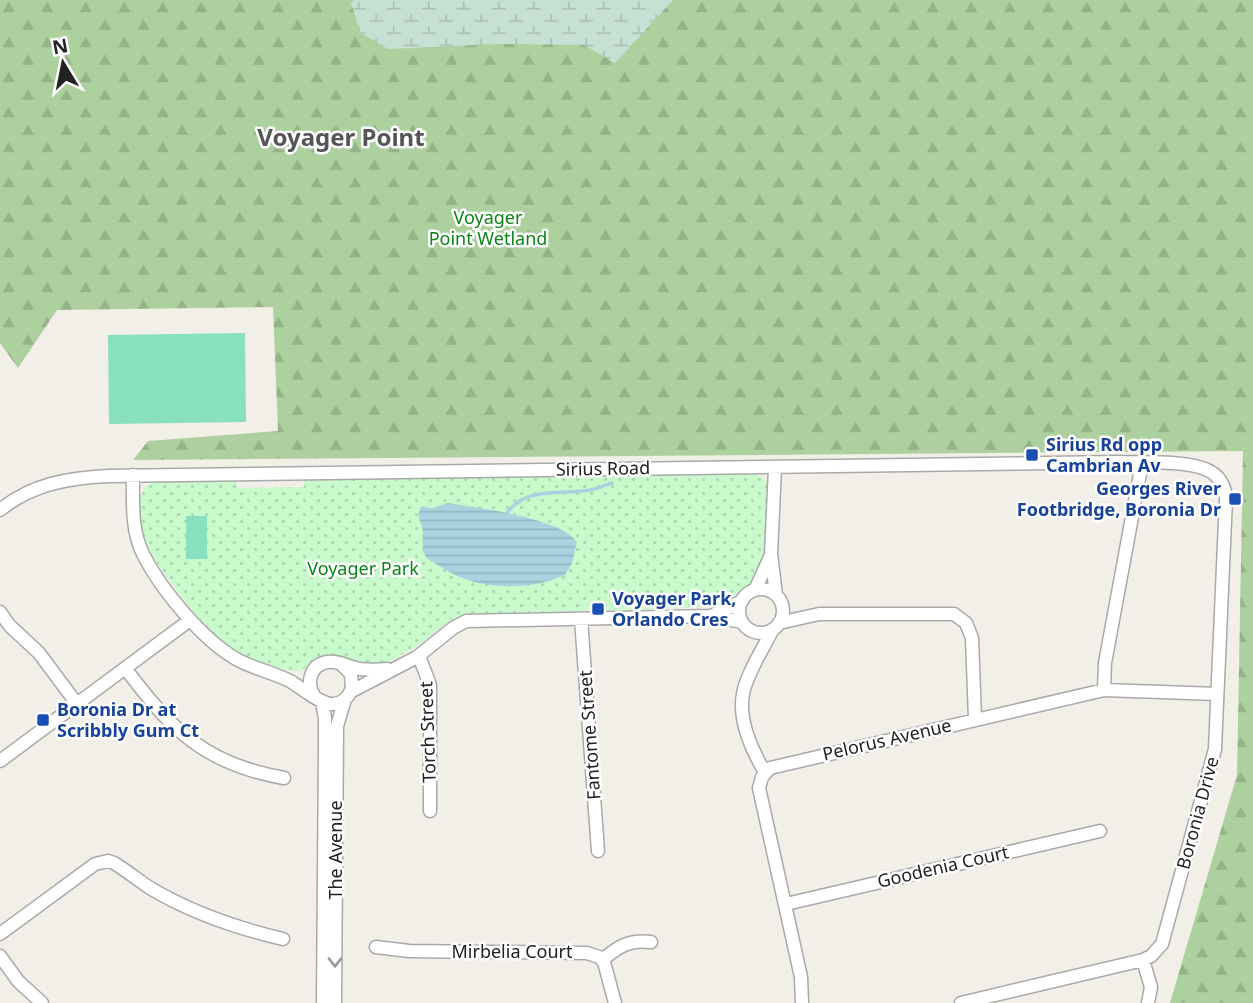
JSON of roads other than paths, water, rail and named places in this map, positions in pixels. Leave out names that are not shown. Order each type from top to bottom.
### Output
[{"type":"street","name":"Sirius Road","points":[[0,510],[24,494],[60,480],[133,475],[1142,463],[1195,466],[1212,472]]},
{"type":"street","points":[[1104,690],[1107,654],[1142,463]]},
{"type":"street","points":[[775,468],[771,554],[783,615],[757,659],[744,689],[743,704],[751,747],[765,772],[759,788],[801,976],[802,1003]]},
{"type":"street","name":"Boronia Drive","points":[[1143,960],[1158,950],[1166,936],[1213,756],[1226,498],[1222,483],[1212,472]]},
{"type":"street","points":[[133,475],[134,520],[138,542],[147,562],[190,620],[230,655],[259,670],[282,677],[318,699],[334,704],[419,656],[453,628],[466,621],[711,616],[762,632],[819,614]]},
{"type":"street","points":[[711,616],[741,601],[755,590],[771,554]]},
{"type":"street","points":[[755,590],[764,589],[796,609],[819,614],[947,613],[961,618],[970,630],[972,638],[975,719]]},
{"type":"street","points":[[741,601],[739,612],[747,626],[757,659]]},
{"type":"street","points":[[0,612],[10,626],[39,653],[77,704]]},
{"type":"street","name":"Fantome Street","points":[[581,619],[598,851]]},
{"type":"street","points":[[0,761],[190,620]]},
{"type":"street","name":"Torch Street","points":[[419,656],[430,685],[430,811]]},
{"type":"street","points":[[282,677],[313,671],[326,662],[366,670],[395,668]]},
{"type":"street","points":[[342,665],[352,678],[348,696]]},
{"type":"street","points":[[125,668],[164,718],[195,744],[247,769],[284,778]]},
{"type":"street","points":[[313,671],[309,683],[318,699]]},
{"type":"street","name":"Pelorus Avenue","points":[[765,772],[785,763],[1104,690],[1217,694]]},
{"type":"street","name":"The Avenue","points":[[335,1003],[337,726],[348,696]]},
{"type":"street","name":"The Avenue","points":[[318,699],[325,718],[326,744],[323,1003]]},
{"type":"street","name":"Goodenia Court","points":[[786,904],[1100,831]]},
{"type":"street","points":[[0,934],[89,868],[108,861],[194,911],[233,926],[283,939]]},
{"type":"street","points":[[615,1003],[607,968],[602,960],[624,944],[651,942]]},
{"type":"street","name":"Mirbelia Court","points":[[376,947],[409,951],[579,952],[602,960]]},
{"type":"street","points":[[0,956],[18,981],[42,1003]]},
{"type":"street","points":[[961,1003],[1143,960],[1151,987],[1148,1003]]},
{"type":"street","points":[[801,976],[812,1003]]},
{"type":"water","points":[[448,503],[517,515],[554,526],[577,542],[572,563],[565,575],[518,586],[485,584],[454,575],[425,555],[419,517],[421,507],[433,508]]},
{"type":"waterway","points":[[507,513],[515,504],[534,495],[590,490],[612,483]]},
{"type":"place","name":"Sirius Rd opp Cambrian Av","points":[[1032,455]]},
{"type":"place","name":"Georges River Footbridge, Boronia Dr","points":[[1235,499]]},
{"type":"place","name":"Voyager Park, Orlando Cres","points":[[598,609]]},
{"type":"place","name":"Boronia Dr at Scribbly Gum Ct","points":[[43,720]]},
{"type":"district","name":"Voyager Point","points":[[341,138]]},
{"type":"park label","name":"Voyager Point Wetland","points":[[488,228]]},
{"type":"park label","name":"Voyager Park","points":[[363,569]]}]
